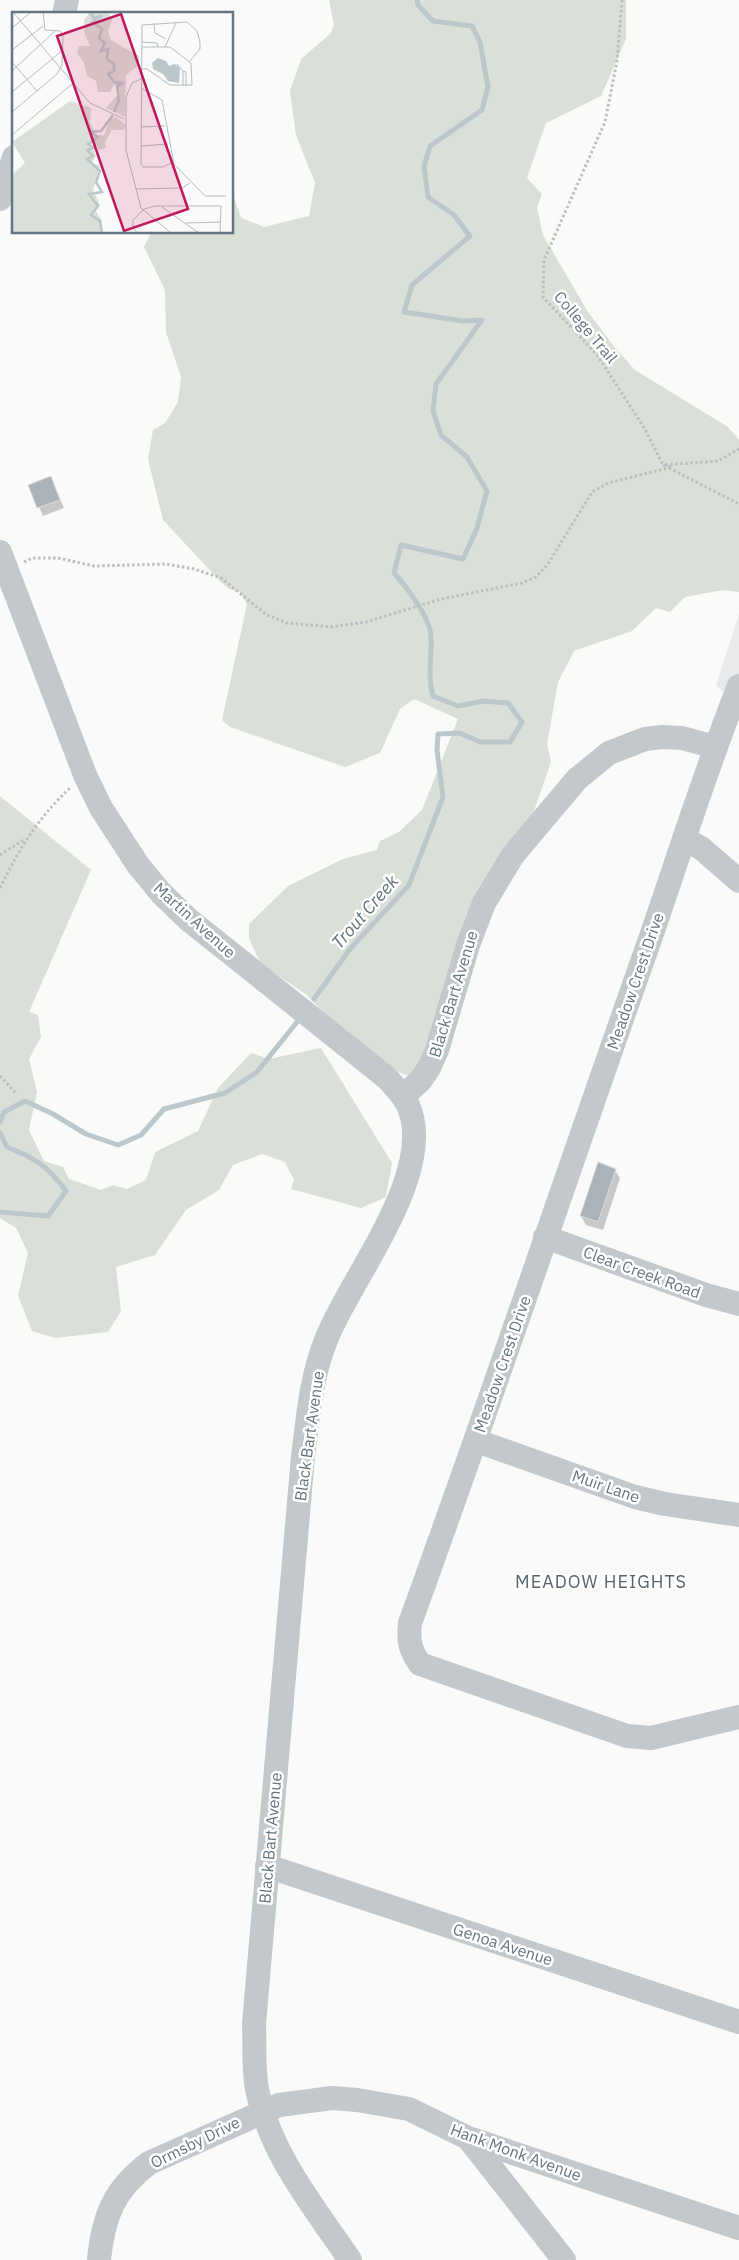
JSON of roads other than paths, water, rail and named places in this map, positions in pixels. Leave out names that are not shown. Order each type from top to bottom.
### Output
[{"type":"street","points":[[0,199],[8,165]]},
{"type":"street","name":"Martin Avenue","points":[[4,561],[85,775],[118,837],[161,893],[219,945],[364,1058],[403,1096]]},
{"type":"street","name":"Meadow Crest Drive","points":[[739,686],[714,747],[685,839],[545,1237],[477,1441],[410,1623],[408,1639],[411,1652],[420,1664],[627,1736],[651,1738],[739,1717]]},
{"type":"street","name":"Black Bart Avenue","points":[[350,2260],[276,2148],[257,2087],[254,2024],[303,1456],[311,1393],[318,1364],[333,1323],[394,1210],[410,1165],[413,1124],[403,1096],[420,1081],[429,1068],[437,1050],[468,945],[484,903],[513,855],[578,779],[609,753],[645,739],[662,736],[682,738],[714,747]]},
{"type":"street","points":[[685,839],[701,848],[739,882]]},
{"type":"street","name":"Clear Creek Road","points":[[545,1237],[706,1295],[739,1304]]},
{"type":"street","name":"Muir Lane","points":[[477,1441],[635,1497],[665,1504],[739,1515]]},
{"type":"street","name":"Genoa Avenue","points":[[268,1866],[739,2022]]},
{"type":"street","name":"Hank Monk Avenue","points":[[263,2111],[279,2104],[332,2098],[357,2100],[409,2109],[468,2138],[739,2228]]},
{"type":"street","name":"Ormsby Drive","points":[[99,2260],[106,2219],[116,2196],[130,2177],[149,2163],[171,2151],[263,2111]]},
{"type":"street","points":[[468,2138],[564,2260]]},
{"type":"waterway","name":"Trout Creek","points":[[314,999],[350,949],[409,885],[443,797],[437,750],[438,734],[460,733],[480,742],[510,742],[522,722],[508,703],[484,701],[458,706],[433,696],[430,679],[431,638],[428,623],[415,600],[394,573],[401,545],[463,559],[477,528],[487,491],[467,457],[441,435],[433,411],[436,384],[482,320],[463,321],[404,312],[412,285],[470,236],[454,215],[428,197],[424,166],[430,146],[482,110],[488,87],[480,42],[472,26],[433,21],[418,5],[417,0]]},
{"type":"waterway","name":"Trout Creek","points":[[0,1122],[4,1112],[25,1101],[53,1114],[86,1134],[118,1145],[141,1135],[164,1109],[225,1093],[257,1072],[297,1022]]},
{"type":"waterway","name":"Trout Creek","points":[[0,1133],[7,1147],[26,1155],[47,1169],[66,1191],[48,1216],[0,1212]]},
{"type":"district","name":"MEADOW HEIGHTS","points":[[601,1582]]}]
